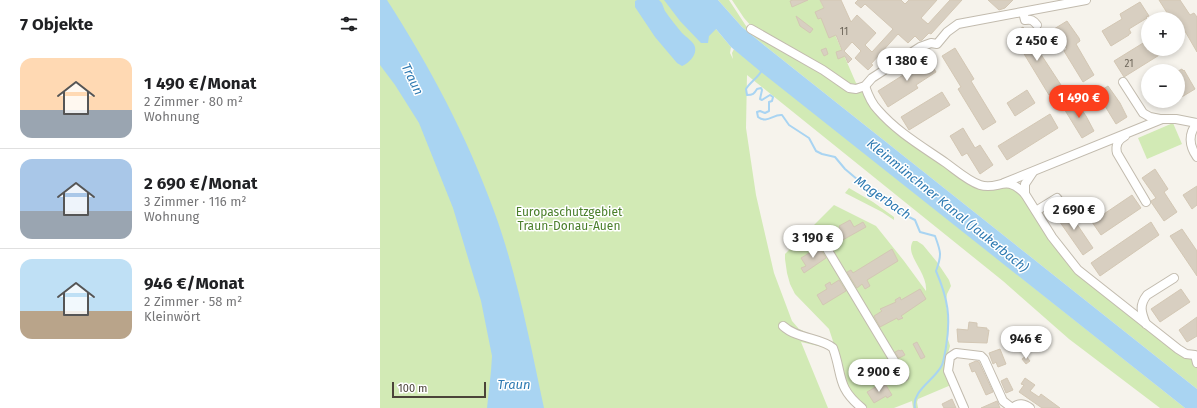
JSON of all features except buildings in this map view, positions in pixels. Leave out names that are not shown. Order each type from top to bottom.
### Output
[{"type":"street","points":[[751,29],[823,70],[849,88],[856,89],[865,86],[872,78],[920,47],[931,43],[937,44],[947,32],[958,24],[1086,0]]},
{"type":"street","points":[[1023,12],[1025,20],[1034,20],[1037,25]]},
{"type":"street","points":[[1123,82],[1143,113],[1150,117],[1176,119],[1197,123],[1192,131],[1190,142],[1191,147],[1197,157]]},
{"type":"street","points":[[865,86],[875,106],[886,118],[943,161],[979,184],[990,186],[1004,183],[1162,119]]},
{"type":"street","points":[[1130,132],[1122,137],[1116,148],[1121,160],[1146,202]]},
{"type":"street","points":[[1026,194],[1025,184],[1035,170]]},
{"type":"street","points":[[1004,183],[1016,186],[1026,194],[1052,237],[1078,270],[1182,352],[1196,357]]},
{"type":"street","points":[[1036,211],[1057,198],[1062,205]]},
{"type":"street","points":[[824,244],[904,377]]},
{"type":"street","points":[[1146,324],[1141,308],[1144,299],[1147,295],[1174,278]]},
{"type":"street","points":[[783,326],[790,332],[833,348],[838,372],[844,388],[853,401],[862,408]]},
{"type":"street","points":[[964,408],[948,371],[950,357],[956,354],[981,356],[984,359],[1003,401],[1012,408],[1020,404],[1030,408]]},
{"type":"green space","name":"Europaschutzgebiet Traun-Donau-Auen","points":[[380,0],[682,0],[716,29],[731,47],[730,53],[733,59],[732,53],[734,49],[1185,408],[1160,408],[1069,339],[1003,281],[747,75],[746,128],[756,195],[774,273],[792,321],[799,329],[828,342],[827,348],[801,342],[828,408],[380,408]]},
{"type":"green space","points":[[718,0],[729,0],[748,29],[847,88],[862,88],[876,110],[967,179],[1002,185],[1018,190],[1071,265],[1191,357],[1197,366],[1197,389],[759,41],[742,27]]},
{"type":"green space","points":[[732,0],[820,0],[856,83],[863,85],[857,88],[752,27]]},
{"type":"green space","points":[[1173,123],[1182,144],[1147,159],[1138,138]]},
{"type":"green space","points":[[849,188],[873,202],[894,217],[894,220],[882,212],[845,193]]},
{"type":"green space","points":[[834,205],[876,226],[926,291],[924,277],[912,252],[911,246],[913,241],[917,241],[923,245],[949,280],[951,286],[947,294],[946,302],[949,329],[947,336],[950,346],[944,367],[951,385],[918,399],[918,408],[913,408],[912,401],[894,408],[867,408],[862,405],[850,393],[829,329],[795,294],[790,284],[785,254]]},
{"type":"water","name":"Traun","points":[[380,0],[387,0],[433,76],[460,129],[483,183],[510,259],[544,408],[487,408],[492,356],[481,301],[453,208],[419,123],[395,85],[380,65]]},
{"type":"water","points":[[659,0],[673,22],[682,33],[692,41],[695,53],[687,63],[682,66],[677,63],[655,37],[635,7],[635,1]]},
{"type":"water","name":"Kleinmünchner Kanal (Jaukerbach)","points":[[664,0],[718,0],[742,27],[759,41],[1197,389],[1197,408],[1185,408],[761,72],[731,47],[716,29],[709,36],[708,43],[701,43],[680,21]]},
{"type":"waterway","name":"Magerbach","points":[[762,70],[746,89],[747,95],[749,95],[761,88],[760,99],[762,100],[770,95],[773,97],[772,101],[769,102],[769,111],[765,113],[760,111],[757,112],[758,117],[764,120],[782,115],[789,125],[809,138],[816,151],[835,157],[845,169],[858,180],[860,184],[878,191],[883,199],[899,208],[907,216],[915,220],[920,232],[935,236],[940,254],[936,271],[946,299],[948,317],[947,336],[942,365],[920,391],[915,402],[915,408]]}]
